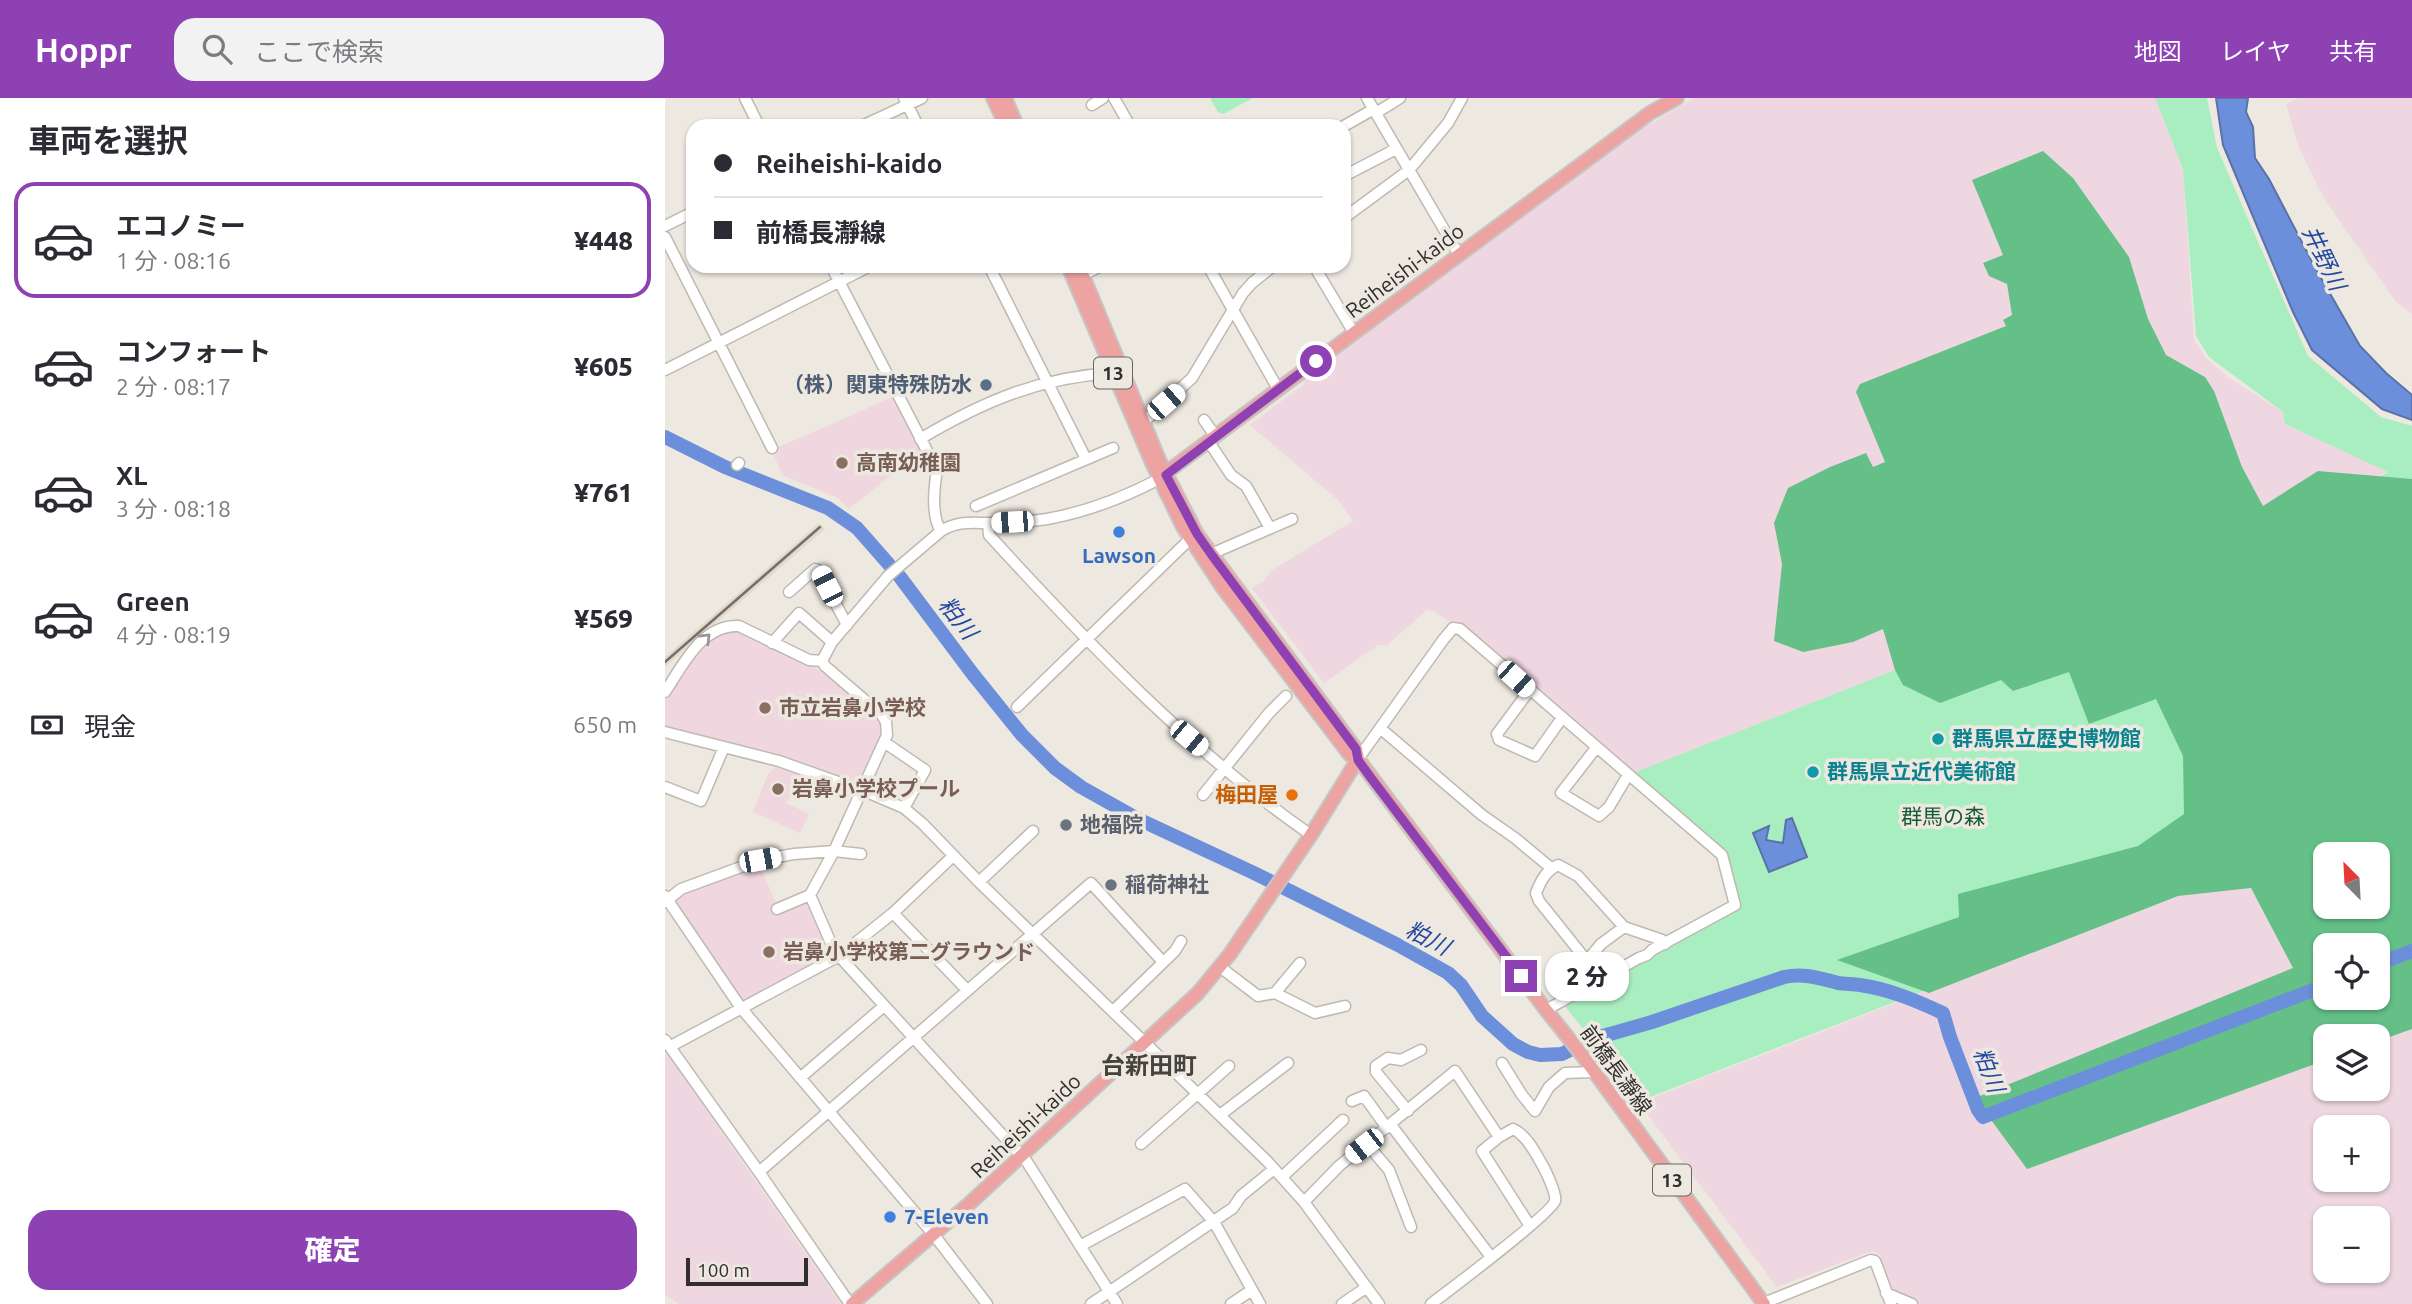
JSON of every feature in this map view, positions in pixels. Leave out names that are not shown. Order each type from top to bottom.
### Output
[{"type":"main road","points":[[993,98],[1003,119]]},
{"type":"main road","points":[[1005,98],[1014,119]]},
{"type":"main road","name":"Reiheishi-kaido","points":[[1162,477],[1671,99]]},
{"type":"main road","name":"前橋長瀞線","points":[[1071,273],[1113,373],[1190,539],[1350,755],[1358,760],[1571,1040],[1764,1304]]},
{"type":"main road","name":"前橋長瀞線","points":[[1082,273],[1143,418],[1162,477],[1211,554],[1356,749],[1358,760]]},
{"type":"main road","name":"Reiheishi-kaido","points":[[851,1304],[934,1235],[1198,993],[1220,967],[1311,835],[1358,760]]},
{"type":"street","points":[[745,98],[756,119]]},
{"type":"street","points":[[876,119],[906,102],[922,98]]},
{"type":"street","points":[[1092,105],[1104,98]]},
{"type":"street","points":[[1114,98],[1126,119]]},
{"type":"street","points":[[1367,98],[1459,255]]},
{"type":"street","points":[[1351,123],[1400,98]]},
{"type":"street","points":[[1351,213],[1409,170],[1448,123],[1462,98]]},
{"type":"street","points":[[906,102],[914,119]]},
{"type":"street","points":[[1351,172],[1396,149]]},
{"type":"street","points":[[665,226],[686,216]]},
{"type":"street","points":[[665,237],[772,448]]},
{"type":"street","points":[[835,273],[937,470],[936,524],[941,531]]},
{"type":"street","points":[[665,370],[856,273]]},
{"type":"street","points":[[993,273],[1086,459]]},
{"type":"street","points":[[1212,273],[1278,389]]},
{"type":"street","points":[[1143,418],[1149,417],[1192,378],[1232,312],[1252,283],[1264,273]]},
{"type":"street","points":[[1318,273],[1354,333]]},
{"type":"street","points":[[920,439],[984,403],[1048,383],[1113,373]]},
{"type":"street","points":[[1204,419],[1231,475],[1246,486],[1270,528]]},
{"type":"street","points":[[976,506],[1113,448]]},
{"type":"street","points":[[822,661],[832,642],[888,576],[941,531],[959,522],[1047,519],[1112,500],[1162,477]]},
{"type":"street","points":[[1211,554],[1292,519]]},
{"type":"street","points":[[988,523],[989,536],[1086,640],[1225,768],[1311,835]]},
{"type":"street","points":[[1017,707],[1190,539]]},
{"type":"street","points":[[789,592],[815,569],[818,570],[847,625]]},
{"type":"street","points":[[772,643],[799,612],[832,642]]},
{"type":"street","points":[[665,692],[691,654],[716,629],[728,625],[739,625],[809,660],[822,661]]},
{"type":"street","points":[[1358,760],[1453,628],[1460,629],[1722,855],[1735,905],[1546,1010]]},
{"type":"street","points":[[777,909],[810,895],[834,850],[887,735],[886,722],[882,715],[822,661]]},
{"type":"street","points":[[1529,691],[1497,734],[1499,740],[1535,756],[1562,718]]},
{"type":"street","points":[[1203,794],[1286,696]]},
{"type":"street","points":[[1380,728],[1482,815],[1515,838],[1551,869]]},
{"type":"street","points":[[665,732],[779,761],[904,808],[1278,1173],[1304,1202],[1379,1304]]},
{"type":"street","points":[[884,742],[926,770],[904,808]]},
{"type":"street","points":[[665,787],[701,801],[723,747]]},
{"type":"street","points":[[1596,748],[1561,793],[1599,816],[1609,807],[1628,775]]},
{"type":"street","points":[[979,882],[1033,831]]},
{"type":"street","points":[[861,854],[834,850],[794,853],[760,860],[681,889],[666,899],[741,1008],[934,1235],[987,1304]]},
{"type":"street","points":[[851,1304],[668,1043],[838,956],[893,913],[953,856]]},
{"type":"street","points":[[1587,988],[1587,961],[1539,901],[1536,892],[1542,879],[1558,865],[1578,876],[1625,927],[1662,940],[1665,944]]},
{"type":"street","points":[[759,1172],[1091,883],[1163,962]]},
{"type":"street","points":[[810,895],[838,956],[1021,1156],[1117,1304]]},
{"type":"street","points":[[893,913],[967,990]]},
{"type":"street","points":[[1587,961],[1601,944],[1625,927]]},
{"type":"street","points":[[1113,1011],[1181,941]]},
{"type":"street","points":[[1275,993],[1300,963]]},
{"type":"street","points":[[1220,967],[1258,996],[1275,993],[1315,1013],[1346,1006]]},
{"type":"street","points":[[800,1079],[884,1006]]},
{"type":"street","points":[[1408,1111],[1376,1072],[1376,1066],[1388,1058],[1401,1060],[1420,1050]]},
{"type":"street","points":[[1220,1115],[1288,1063]]},
{"type":"street","points":[[1502,1063],[1522,1096],[1535,1111],[1549,1087],[1565,1073],[1595,1072]]},
{"type":"street","points":[[1141,1144],[1229,1066]]},
{"type":"street","points":[[1304,1202],[1339,1166],[1455,1071],[1499,1137]]},
{"type":"street","points":[[1352,1101],[1364,1096],[1491,1258]]},
{"type":"street","points":[[1091,1304],[1214,1222],[1233,1208],[1241,1196],[1278,1173],[1342,1120]]},
{"type":"street","points":[[1431,1304],[1491,1258],[1530,1226],[1554,1205],[1556,1198],[1543,1165],[1521,1134],[1513,1129],[1482,1151],[1530,1226]]},
{"type":"street","points":[[1367,1144],[1389,1170],[1411,1227]]},
{"type":"street","points":[[1080,1246],[1185,1189],[1214,1222],[1260,1304]]},
{"type":"street","points":[[1764,1304],[1871,1260],[1875,1261],[1891,1304]]},
{"type":"street","points":[[1342,1304],[1367,1287]]},
{"type":"street","points":[[1231,1304],[1252,1290]]},
{"type":"street","points":[[1886,1293],[1912,1304]]},
{"type":"shaded area","points":[[1694,98],[2155,98],[2183,169],[2194,339],[2205,357],[2229,378],[2283,412],[2285,424],[2388,471],[2304,520],[1895,670],[1633,773],[1514,671],[1514,663],[1507,656],[1498,657],[1434,611],[1427,610],[1387,645],[1378,645],[1324,683],[1252,588],[1264,581],[1272,570],[1353,521],[1338,500],[1250,425],[1304,384],[1302,379],[1635,133]]},
{"type":"shaded area","points":[[2298,98],[2412,98],[2412,314],[2396,302],[2319,189],[2298,145],[2286,104]]},
{"type":"shaded area","name":"高南幼稚園","points":[[893,397],[921,451],[849,509],[838,498],[782,475],[772,450]]},
{"type":"shaded area","points":[[819,523],[825,529],[665,667],[665,657]]},
{"type":"shaded area","name":"市立岩鼻小学校","points":[[724,629],[740,631],[798,656],[878,717],[883,733],[862,781],[856,783],[778,756],[665,727],[665,698],[696,655],[714,635]]},
{"type":"shaded area","name":"岩鼻小学校プール","points":[[777,766],[804,775],[786,803],[809,814],[800,833],[753,812],[768,774]]},
{"type":"shaded area","points":[[2412,801],[2412,1304],[1919,1304],[1899,1295],[1890,1285],[1880,1255],[1872,1251],[1777,1287],[1639,1103],[1898,1002],[1922,990]]},
{"type":"shaded area","points":[[759,863],[779,911],[807,900],[832,957],[744,1003],[673,901],[682,891]]},
{"type":"shaded area","points":[[665,1053],[841,1304],[679,1304],[665,1295]]},
{"type":"green space","points":[[1210,98],[1253,98],[1223,114],[1218,112]]},
{"type":"green space","name":"群馬の森","points":[[2155,98],[2207,98],[2217,148],[2308,356],[2381,417],[2412,426],[2412,801],[1640,1101],[1564,1005],[1739,907],[1725,853],[1633,773],[1895,670],[2304,522],[2388,472],[2285,424],[2283,412],[2209,357],[2196,336],[2183,169]]},
{"type":"green space","points":[[2043,151],[2073,178],[2129,257],[2148,319],[2166,355],[2205,377],[2214,391],[2242,467],[2263,506],[2318,471],[2412,479],[2412,1029],[2390,1037],[2390,1024],[2313,1024],[2313,1065],[2027,1169],[1975,1098],[2293,968],[2251,888],[2178,896],[1929,993],[1837,960],[1959,917],[1958,894],[2138,846],[2184,814],[2183,756],[2156,699],[2089,724],[2069,672],[2013,691],[2001,680],[1940,703],[1903,685],[1895,670],[1883,629],[1853,642],[1803,652],[1774,641],[1782,564],[1774,523],[1788,488],[1866,453],[1873,467],[1885,462],[1856,392],[1860,384],[2006,326],[2003,320],[2012,315],[2007,284],[1989,276],[1983,263],[2003,255],[1972,180]]},
{"type":"water","name":"井野川","points":[[2216,98],[2248,98],[2246,112],[2253,127],[2255,158],[2360,346],[2412,395],[2412,420],[2382,409],[2312,350],[2293,312],[2223,145]]},
{"type":"water","points":[[1792,818],[1807,857],[1769,872],[1753,833],[1769,826],[1766,840],[1783,843],[1786,820]]},
{"type":"waterway","name":"粕川","points":[[665,437],[725,467],[828,508],[857,528],[900,577],[1022,735],[1055,768],[1081,787],[1138,819],[1254,873],[1448,973],[1461,985],[1482,1016],[1513,1044],[1528,1052],[1540,1055],[1562,1054],[1589,1040],[1652,1022],[1784,977],[1811,977],[1882,989],[1943,1013],[1978,1110],[1983,1117],[2313,990]]},
{"type":"waterway","name":"粕川","points":[[2390,959],[2412,951]]},
{"type":"railway","points":[[665,662],[820,527]]},
{"type":"place","name":"（株）関東特殊防水","points":[[986,385]]},
{"type":"place","name":"高南幼稚園","points":[[842,463]]},
{"type":"place","name":"Lawson","points":[[1119,532]]},
{"type":"place","name":"市立岩鼻小学校","points":[[765,708]]},
{"type":"place","name":"群馬県立歴史博物館","points":[[1938,739]]},
{"type":"place","name":"群馬県立近代美術館","points":[[1813,772]]},
{"type":"place","name":"岩鼻小学校プール","points":[[778,789]]},
{"type":"place","name":"梅田屋","points":[[1292,795]]},
{"type":"place","name":"地福院","points":[[1066,825]]},
{"type":"place","name":"稲荷神社","points":[[1111,885]]},
{"type":"place","name":"岩鼻小学校第二グラウンド","points":[[769,952]]},
{"type":"place","name":"7-Eleven","points":[[890,1217]]},
{"type":"district","name":"台新田町","points":[[1149,1066]]},
{"type":"route","points":[[1316,361],[1166,475],[1197,534],[1211,554],[1356,749],[1358,760],[1371,778],[1521,976]]}]
